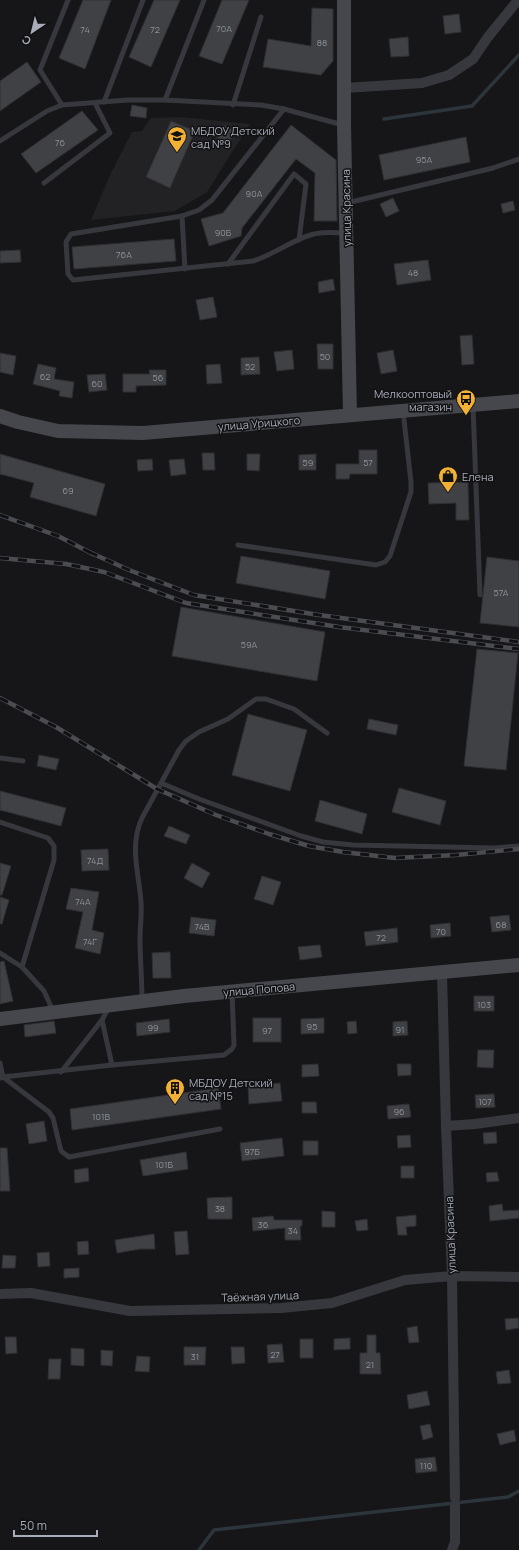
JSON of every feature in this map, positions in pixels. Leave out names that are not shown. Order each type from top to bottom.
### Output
[{"type":"street","name":"улица Красина","points":[[344,0],[344,125],[350,415]]},
{"type":"street","points":[[345,88],[422,83],[449,75],[473,59],[488,37],[518,0]]},
{"type":"street","name":"улица Урицкого","points":[[0,416],[18,422],[58,431],[143,433],[519,401]]},
{"type":"street","name":"улица Попова","points":[[0,1019],[142,1001],[519,965]]},
{"type":"street","name":"улица Красина","points":[[442,973],[452,1276],[455,1502],[455,1542],[452,1550]]},
{"type":"street","points":[[446,1126],[519,1118]]},
{"type":"street","name":"Таёжная улица","points":[[0,1294],[31,1293],[130,1311],[281,1308],[332,1303],[405,1280],[452,1276],[519,1277]]},
{"type":"lane","points":[[62,105],[40,70],[68,0]]},
{"type":"lane","points":[[104,102],[143,0]]},
{"type":"lane","points":[[165,100],[204,0]]},
{"type":"lane","points":[[233,104],[261,17]]},
{"type":"lane","points":[[0,141],[47,111],[62,105],[128,100],[165,100],[261,105],[284,109],[344,125]]},
{"type":"lane","points":[[44,183],[110,133],[95,103]]},
{"type":"lane","points":[[284,109],[212,200],[199,210],[182,216],[71,234],[66,242],[68,274],[74,280],[253,262],[308,236],[320,233],[346,233]]},
{"type":"lane","points":[[346,203],[493,168],[519,159]]},
{"type":"lane","points":[[228,264],[294,174],[306,184],[299,240]]},
{"type":"lane","points":[[182,216],[185,269]]},
{"type":"lane","points":[[473,404],[480,595]]},
{"type":"lane","points":[[238,545],[376,565],[385,562],[390,556],[411,492],[403,410]]},
{"type":"lane","points":[[142,1001],[140,939],[142,904],[134,850],[138,827],[179,750],[186,741],[199,732],[228,719],[256,700],[266,699],[294,709],[327,733]]},
{"type":"lane","points":[[0,758],[23,761]]},
{"type":"lane","points":[[161,783],[206,802],[301,836],[323,842],[353,845],[462,848],[519,846]]},
{"type":"lane","points":[[0,822],[48,838],[54,846],[54,860],[22,967]]},
{"type":"lane","points":[[0,953],[22,967],[44,991],[53,1012]]},
{"type":"lane","points":[[1,1078],[112,1065],[224,1055],[232,1049],[234,1045],[232,992]]},
{"type":"lane","points":[[61,1072],[102,1020],[110,1005]]},
{"type":"lane","points":[[102,1020],[112,1065]]},
{"type":"lane","points":[[0,1063],[1,1078]]},
{"type":"lane","points":[[1,1078],[49,1112],[53,1118],[61,1151],[69,1157],[220,1129]]},
{"type":"shaded area","name":"МБДОУ Детский сад №9","points":[[180,117],[250,124],[207,192],[175,211],[91,220],[111,173],[132,132],[142,131],[151,118]]},
{"type":"building","points":[[83,0],[111,0],[85,69],[59,58]]},
{"type":"building","points":[[154,0],[180,0],[151,67],[129,57]]},
{"type":"building","points":[[222,0],[249,0],[222,64],[199,56]]},
{"type":"building","points":[[312,8],[333,9],[333,61],[321,75],[263,67],[268,39],[311,46]]},
{"type":"building","points":[[459,14],[461,32],[445,34],[443,16]]},
{"type":"building","points":[[408,37],[409,56],[391,57],[389,39]]},
{"type":"building","points":[[27,62],[41,82],[0,111],[0,81]]},
{"type":"building","points":[[132,105],[147,108],[146,118],[130,116]]},
{"type":"building","points":[[82,111],[98,130],[36,173],[21,154]]},
{"type":"building","points":[[171,121],[195,131],[170,188],[146,177]]},
{"type":"building","points":[[223,125],[234,130],[229,145],[217,140]]},
{"type":"building","points":[[291,125],[336,160],[337,221],[314,221],[315,173],[296,159],[242,228],[241,236],[209,246],[201,219],[223,213]]},
{"type":"building","points":[[466,137],[470,162],[384,180],[379,155]]},
{"type":"building","points":[[393,198],[399,211],[386,217],[380,204]]},
{"type":"building","points":[[513,201],[515,210],[503,213],[501,204]]},
{"type":"building","points":[[174,239],[176,261],[74,269],[72,247]]},
{"type":"building","points":[[20,250],[21,262],[0,263],[0,251]]},
{"type":"building","points":[[428,260],[431,280],[397,285],[394,264]]},
{"type":"building","points":[[333,279],[335,290],[319,293],[318,282]]},
{"type":"building","points":[[213,297],[217,317],[200,320],[196,300]]},
{"type":"building","points":[[472,335],[474,364],[462,365],[460,336]]},
{"type":"building","points":[[317,344],[333,344],[333,369],[318,369]]},
{"type":"building","points":[[292,350],[294,369],[277,371],[274,352]]},
{"type":"building","points":[[393,350],[397,371],[381,374],[377,353]]},
{"type":"building","points":[[0,353],[16,356],[13,375],[0,372]]},
{"type":"building","points":[[259,357],[260,374],[241,375],[241,358]]},
{"type":"building","points":[[38,364],[56,368],[54,379],[74,382],[72,398],[59,396],[60,391],[33,384]]},
{"type":"building","points":[[220,364],[222,383],[207,384],[206,365]]},
{"type":"building","points":[[149,370],[166,370],[166,385],[136,386],[136,392],[123,392],[123,374],[150,374]]},
{"type":"building","points":[[105,374],[107,390],[89,392],[87,375]]},
{"type":"building","points":[[359,450],[377,450],[377,474],[350,474],[349,479],[336,479],[336,464],[359,464]]},
{"type":"building","points":[[202,453],[214,453],[215,470],[203,470]]},
{"type":"building","points":[[0,454],[105,484],[96,516],[30,497],[34,483],[0,474]]},
{"type":"building","points":[[247,454],[260,454],[259,471],[247,470]]},
{"type":"building","points":[[316,454],[316,470],[299,470],[299,455]]},
{"type":"building","points":[[152,459],[153,470],[138,471],[137,460]]},
{"type":"building","points":[[184,459],[186,474],[171,476],[169,460]]},
{"type":"building","name":"Елена","points":[[468,482],[469,520],[456,520],[456,503],[429,504],[428,483]]},
{"type":"building","points":[[241,556],[330,571],[325,599],[236,583]]},
{"type":"building","points":[[487,557],[519,561],[519,627],[480,623]]},
{"type":"building","points":[[181,607],[325,632],[317,681],[172,656]]},
{"type":"building","points":[[477,649],[518,653],[506,770],[464,766]]},
{"type":"building","points":[[248,714],[307,730],[290,791],[232,775]]},
{"type":"building","points":[[369,719],[398,725],[396,735],[367,729]]},
{"type":"building","points":[[39,755],[59,759],[56,770],[37,766]]},
{"type":"building","points":[[399,788],[446,801],[440,825],[392,812]]},
{"type":"building","points":[[0,791],[66,808],[61,826],[0,810]]},
{"type":"building","points":[[320,800],[367,814],[362,834],[315,821]]},
{"type":"building","points":[[169,826],[190,835],[186,844],[164,836]]},
{"type":"building","points":[[108,849],[109,870],[82,871],[81,850]]},
{"type":"building","points":[[0,863],[11,866],[2,895],[0,895]]},
{"type":"building","points":[[192,863],[210,873],[202,888],[184,878]]},
{"type":"building","points":[[262,876],[281,882],[273,905],[254,899]]},
{"type":"building","points":[[71,888],[99,892],[92,930],[104,933],[100,954],[75,948],[83,912],[66,909]]},
{"type":"building","points":[[0,897],[9,900],[2,924],[0,924]]},
{"type":"building","points":[[509,915],[511,930],[492,932],[490,917]]},
{"type":"building","points":[[191,917],[216,920],[214,936],[189,933]]},
{"type":"building","points":[[450,923],[451,936],[431,938],[430,925]]},
{"type":"building","points":[[397,928],[398,942],[366,946],[364,932]]},
{"type":"building","points":[[320,945],[322,957],[300,960],[298,947]]},
{"type":"building","points":[[170,952],[171,978],[153,978],[152,953]]},
{"type":"building","points":[[4,961],[13,1001],[0,1004],[0,962]]},
{"type":"building","points":[[474,996],[494,996],[494,1011],[474,1011]]},
{"type":"building","points":[[253,1018],[281,1018],[281,1042],[253,1042]]},
{"type":"building","points":[[324,1018],[324,1033],[301,1034],[301,1019]]},
{"type":"building","points":[[169,1019],[170,1032],[137,1036],[136,1023]]},
{"type":"building","points":[[54,1021],[56,1033],[25,1037],[24,1025]]},
{"type":"building","points":[[356,1021],[357,1033],[348,1034],[347,1022]]},
{"type":"building","points":[[407,1021],[408,1035],[393,1036],[393,1022]]},
{"type":"building","points":[[478,1050],[494,1050],[493,1068],[477,1067]]},
{"type":"building","points":[[318,1064],[319,1076],[302,1077],[302,1065]]},
{"type":"building","points":[[397,1064],[411,1064],[411,1075],[398,1076]]},
{"type":"building","points":[[280,1083],[282,1101],[249,1104],[248,1086]]},
{"type":"building","points":[[218,1088],[221,1109],[72,1130],[70,1109]]},
{"type":"building","points":[[494,1094],[495,1107],[476,1108],[475,1095]]},
{"type":"building","points":[[302,1102],[316,1102],[317,1113],[302,1113]]},
{"type":"building","points":[[409,1104],[411,1117],[388,1119],[387,1106]]},
{"type":"building","points":[[44,1121],[47,1141],[29,1144],[26,1124]]},
{"type":"building","points":[[496,1132],[497,1143],[484,1144],[483,1133]]},
{"type":"building","points":[[410,1135],[411,1147],[398,1148],[397,1136]]},
{"type":"building","points":[[282,1138],[284,1156],[242,1161],[240,1143]]},
{"type":"building","points":[[303,1141],[318,1141],[318,1155],[303,1155]]},
{"type":"building","points":[[0,1148],[7,1148],[10,1191],[0,1191]]},
{"type":"building","points":[[186,1152],[188,1169],[143,1176],[140,1160]]},
{"type":"building","points":[[401,1166],[414,1166],[414,1178],[401,1178]]},
{"type":"building","points":[[88,1168],[89,1181],[75,1183],[74,1170]]},
{"type":"building","points":[[497,1172],[499,1181],[487,1182],[486,1173]]},
{"type":"building","points":[[232,1197],[232,1219],[208,1219],[207,1198]]},
{"type":"building","points":[[502,1204],[503,1211],[519,1210],[519,1218],[490,1221],[489,1206]]},
{"type":"building","points":[[322,1211],[335,1212],[335,1227],[322,1227]]},
{"type":"building","points":[[416,1215],[416,1226],[406,1227],[407,1235],[398,1235],[396,1217]]},
{"type":"building","points":[[273,1216],[274,1220],[302,1220],[302,1226],[300,1226],[301,1240],[285,1240],[285,1228],[253,1231],[252,1218]]},
{"type":"building","points":[[367,1219],[368,1230],[357,1231],[355,1221]]},
{"type":"building","points":[[187,1231],[189,1254],[176,1255],[174,1232]]},
{"type":"building","points":[[154,1234],[155,1249],[140,1249],[117,1253],[115,1240]]},
{"type":"building","points":[[88,1241],[89,1254],[78,1255],[77,1242]]},
{"type":"building","points":[[49,1252],[50,1266],[38,1267],[37,1253]]},
{"type":"building","points":[[3,1255],[16,1256],[15,1268],[2,1268]]},
{"type":"building","points":[[79,1268],[79,1277],[64,1278],[64,1269]]},
{"type":"building","points":[[518,1318],[519,1328],[506,1330],[505,1319]]},
{"type":"building","points":[[417,1326],[419,1342],[409,1343],[407,1328]]},
{"type":"building","points":[[367,1335],[376,1335],[376,1353],[380,1353],[381,1374],[360,1374],[360,1353],[367,1353]]},
{"type":"building","points":[[5,1337],[16,1337],[17,1353],[6,1354]]},
{"type":"building","points":[[350,1338],[350,1349],[334,1350],[334,1339]]},
{"type":"building","points":[[300,1339],[313,1339],[313,1358],[300,1358]]},
{"type":"building","points":[[282,1344],[284,1362],[268,1363],[267,1345]]},
{"type":"building","points":[[184,1347],[206,1347],[205,1365],[184,1365]]},
{"type":"building","points":[[231,1347],[244,1347],[245,1363],[232,1364]]},
{"type":"building","points":[[71,1348],[84,1349],[84,1366],[71,1365]]},
{"type":"building","points":[[101,1350],[113,1351],[112,1366],[101,1365]]},
{"type":"building","points":[[137,1356],[150,1357],[149,1372],[135,1371]]},
{"type":"building","points":[[49,1359],[61,1359],[60,1379],[48,1379]]},
{"type":"building","points":[[509,1370],[511,1383],[498,1384],[496,1372]]},
{"type":"building","points":[[427,1391],[430,1405],[409,1409],[407,1395]]},
{"type":"building","points":[[430,1424],[433,1437],[423,1440],[420,1426]]},
{"type":"building","points":[[514,1430],[516,1441],[500,1445],[497,1434]]},
{"type":"building","points":[[435,1457],[437,1471],[416,1473],[415,1459]]},
{"type":"waterway","points":[[384,119],[472,106],[519,55]]},
{"type":"waterway","points":[[199,1550],[214,1530],[508,1497],[519,1491]]},
{"type":"railway","points":[[0,515],[58,536],[93,554]]},
{"type":"railway","points":[[89,552],[129,570],[194,595],[319,615],[519,642]]},
{"type":"railway","points":[[0,558],[66,564],[104,572],[186,603],[339,627],[519,649]]},
{"type":"railway","points":[[0,698],[56,727],[157,789],[216,815],[269,834],[309,846],[343,852],[395,858],[456,855],[519,849]]},
{"type":"place","name":"МБДОУ Детский сад №9","points":[[177,153]]},
{"type":"place","name":"Мелкооптовый магазин","points":[[466,416]]},
{"type":"place","name":"Елена","points":[[448,493]]},
{"type":"place","name":"МБДОУ Детский сад №15","points":[[175,1105]]}]
